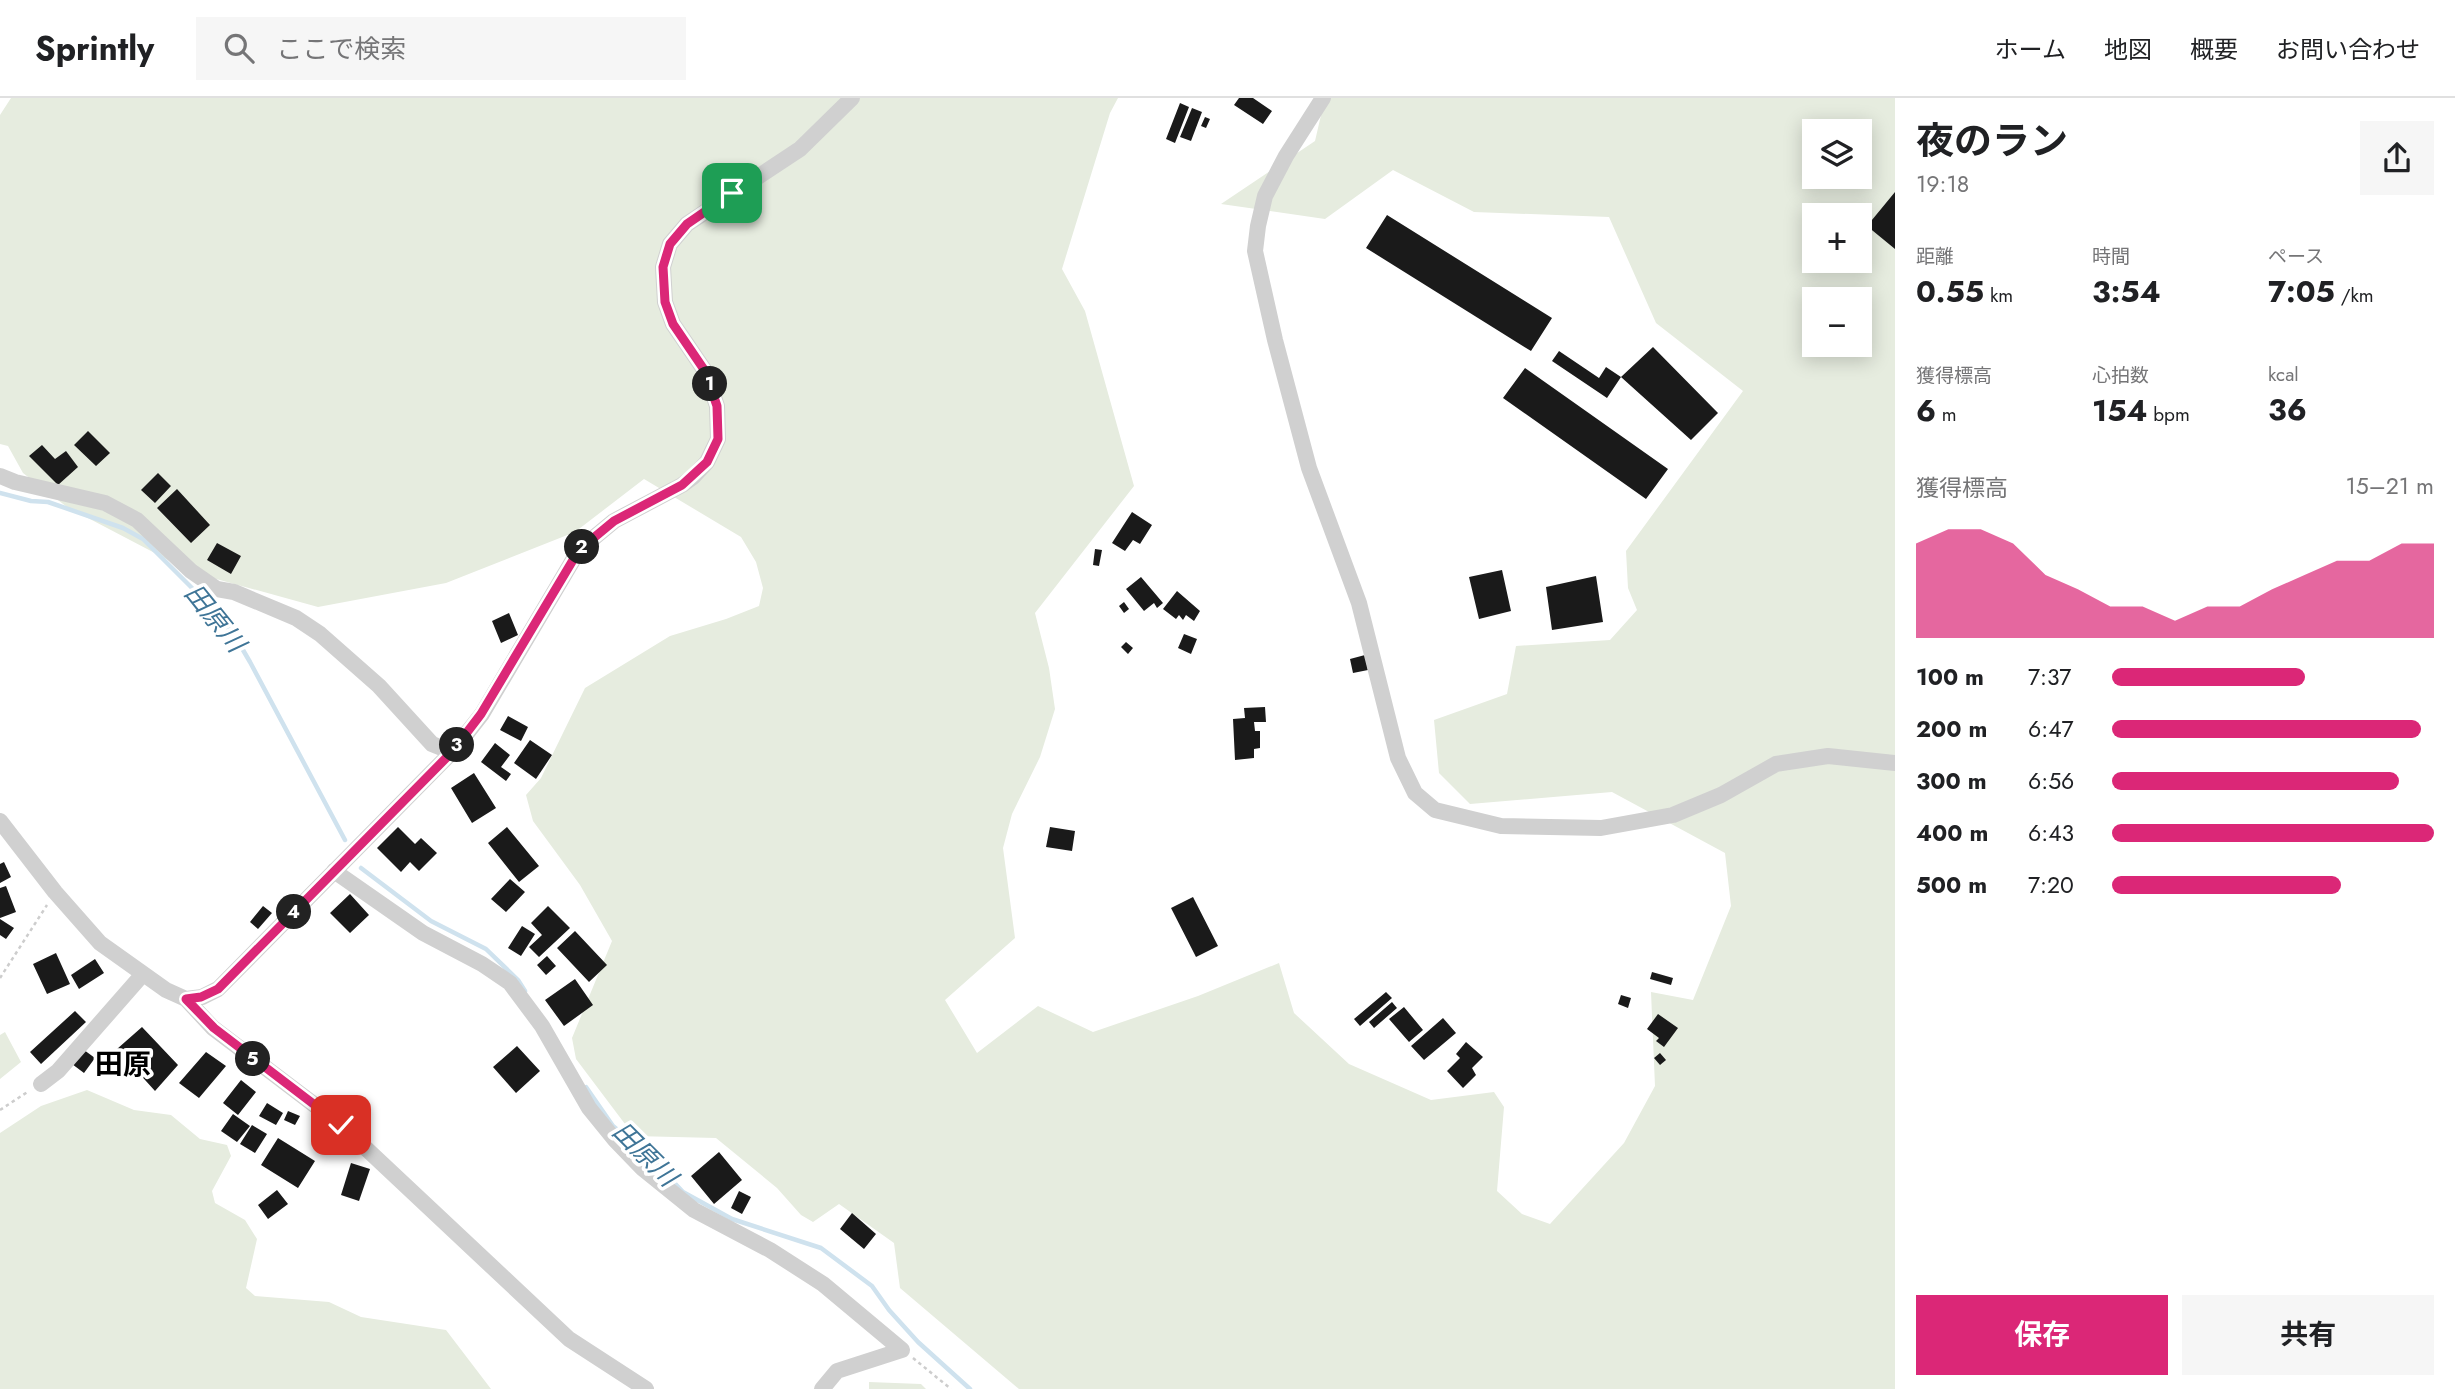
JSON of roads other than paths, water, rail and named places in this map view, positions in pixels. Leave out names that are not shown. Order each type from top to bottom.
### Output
[{"type":"street","points":[[186,999],[201,997],[218,989],[452,752],[481,714],[579,550],[614,521],[682,485],[707,462],[718,439],[717,406],[705,371],[673,324],[665,302],[663,267],[670,244],[687,224],[800,149],[852,98]]},
{"type":"street","points":[[1323,98],[1286,156],[1265,196],[1255,251],[1275,341],[1309,468],[1359,603],[1398,758],[1415,793],[1435,810],[1501,825],[1601,828],[1673,814],[1721,794],[1776,765],[1828,756],[1895,763]]},
{"type":"street","points":[[0,476],[106,503],[137,520],[191,571],[217,589],[234,592],[296,618],[320,634],[379,686],[432,744],[452,752]]},
{"type":"street","points":[[0,821],[55,892],[100,943],[166,990],[186,999],[214,1028],[341,1125],[569,1339],[646,1389]]},
{"type":"street","points":[[334,871],[423,933],[482,964],[510,983],[542,1026],[589,1108],[642,1168],[694,1210],[770,1250],[823,1284],[902,1350],[836,1371],[822,1389]]},
{"type":"street","points":[[41,1084],[58,1071],[143,974]]},
{"type":"waterway","name":"田原川","points":[[0,493],[31,501],[48,502],[123,528],[143,539],[213,609],[236,638],[250,662],[345,840]]},
{"type":"waterway","name":"田原川","points":[[361,868],[431,921],[486,949],[518,980],[525,991]]},
{"type":"waterway","name":"田原川","points":[[586,1087],[613,1126],[648,1155],[683,1192],[732,1219],[821,1248],[872,1286],[918,1342],[970,1389]]},
{"type":"district","name":"田原","points":[[123,1064]]}]
